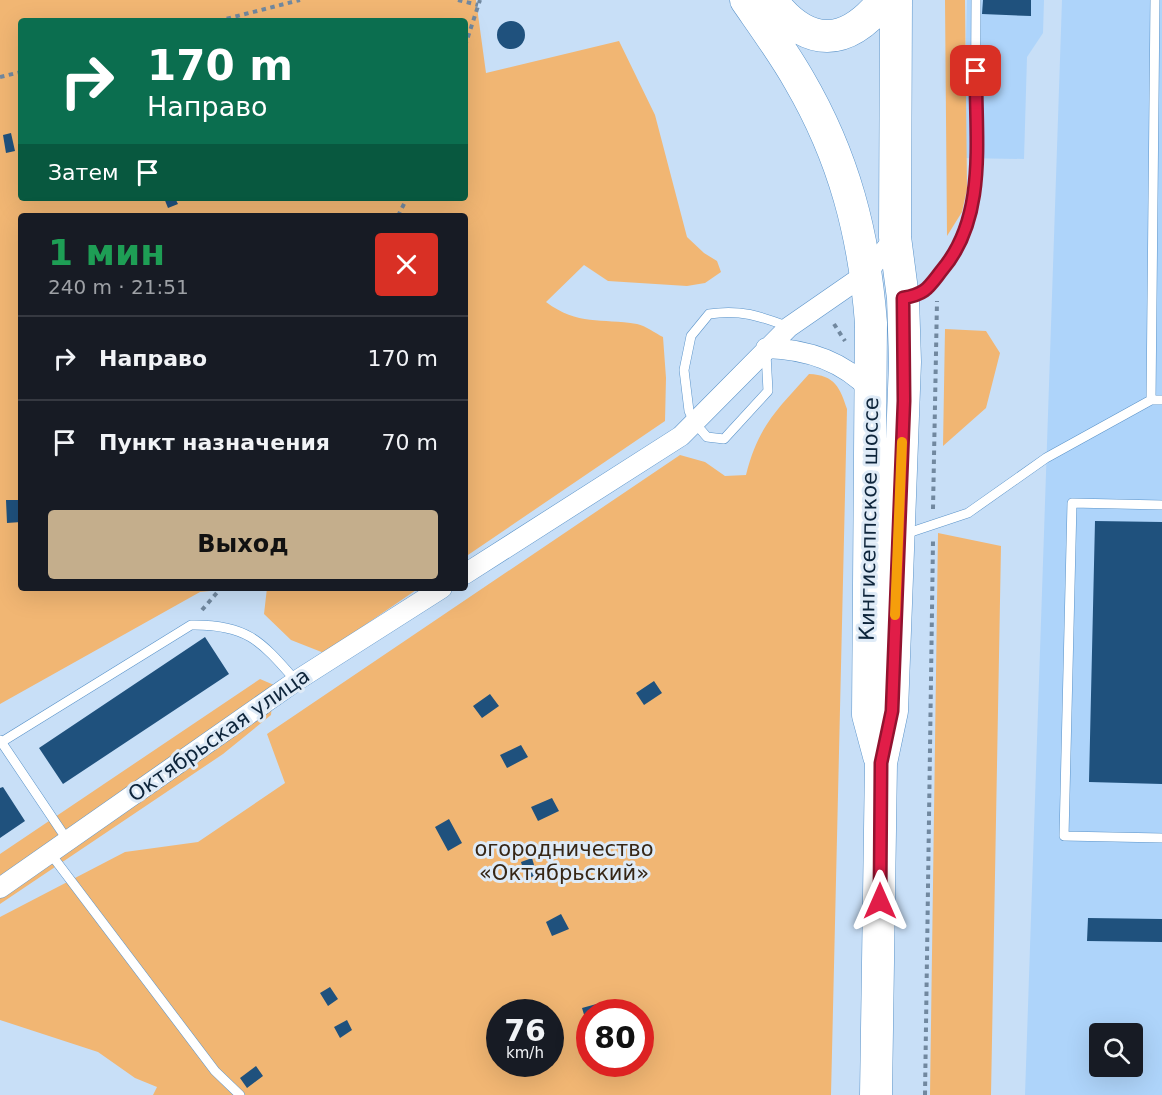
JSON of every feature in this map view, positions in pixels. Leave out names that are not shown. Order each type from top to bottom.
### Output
[{"type":"highway","name":"Кингисеппское шоссе","points":[[746,0],[798,78],[831,142],[858,223],[867,273],[871,323],[868,715],[881,763]]},
{"type":"highway","points":[[771,0],[785,18],[801,30],[821,37],[841,36],[859,26],[884,0]]},
{"type":"highway","name":"Кингисеппское шоссе","points":[[876,1095],[881,763],[892,711],[904,401],[903,298],[895,237],[896,0]]},
{"type":"street","points":[[468,571],[681,436],[789,327],[867,273],[895,237]]},
{"type":"street","points":[[766,348],[808,351],[859,379],[870,390]]},
{"type":"street","name":"Октябрьская улица","points":[[0,888],[296,681],[437,591]]},
{"type":"lane","points":[[903,298],[921,294],[933,282],[949,262],[970,219],[975,188],[976,0]]},
{"type":"lane","points":[[1151,400],[1155,0]]},
{"type":"lane","points":[[766,348],[768,391],[724,439],[707,437],[694,422],[689,411],[684,370],[691,336],[709,314],[732,310],[761,316],[789,327]]},
{"type":"lane","points":[[897,537],[968,513],[1046,458],[1151,400],[1162,400]]},
{"type":"lane","points":[[1162,505],[1072,503],[1064,836],[1162,838]]},
{"type":"lane","points":[[68,841],[1,741],[190,625],[221,624],[247,635],[268,650],[296,681]]},
{"type":"lane","points":[[50,853],[214,1071],[240,1095]]},
{"type":"path","points":[[230,18],[300,0]]},
{"type":"path","points":[[458,0],[479,2],[468,37]]},
{"type":"path","points":[[0,77],[18,73]]},
{"type":"path","points":[[925,1095],[937,301]]},
{"type":"path","points":[[190,625],[218,591]]},
{"type":"shaded area","points":[[967,0],[1044,0],[1043,33],[1027,57],[1024,159],[963,158]]},
{"type":"shaded area","points":[[1062,0],[1162,0],[1162,1095],[1025,1095]]},
{"type":"green space","points":[[0,0],[476,0],[486,73],[619,41],[655,115],[687,237],[704,253],[717,261],[721,272],[705,283],[687,286],[608,281],[584,265],[546,302],[558,310],[579,318],[637,324],[663,337],[666,378],[665,421],[468,555],[468,213],[18,213],[18,591],[210,591],[200,592],[0,704]]},
{"type":"green space","points":[[945,0],[965,0],[967,189],[962,212],[947,236]]},
{"type":"green space","points":[[945,329],[986,331],[1000,353],[986,408],[943,446]]},
{"type":"green space","name":"огородничество «Октябрьский»","points":[[809,374],[831,380],[839,389],[847,409],[831,1095],[153,1095],[157,1087],[135,1078],[98,1052],[0,1020],[0,917],[125,852],[198,842],[285,783],[267,734],[680,455],[705,462],[725,476],[746,475],[756,444],[778,409]]},
{"type":"green space","points":[[938,533],[1001,546],[991,1095],[930,1095]]},
{"type":"green space","points":[[267,591],[415,591],[324,653],[291,640],[264,614]]},
{"type":"green space","points":[[260,679],[274,685],[271,715],[223,754],[0,904],[0,854]]},
{"type":"building","points":[[983,0],[1031,0],[1031,16],[982,14]]},
{"type":"building","points":[[511,21],[521,25],[525,35],[521,45],[511,49],[501,45],[497,35],[501,25]]},
{"type":"building","points":[[11,133],[15,151],[6,153],[3,135]]},
{"type":"building","points":[[165,201],[176,201],[178,204],[168,208]]},
{"type":"building","points":[[6,500],[18,500],[18,522],[7,523]]},
{"type":"building","points":[[1095,521],[1162,522],[1162,784],[1089,782]]},
{"type":"building","points":[[205,637],[229,674],[63,784],[39,748]]},
{"type":"building","points":[[654,681],[662,693],[644,705],[636,693]]},
{"type":"building","points":[[490,694],[499,706],[482,718],[473,706]]},
{"type":"building","points":[[521,745],[528,757],[507,768],[500,755]]},
{"type":"building","points":[[3,787],[25,821],[0,838],[0,788]]},
{"type":"building","points":[[552,798],[559,811],[538,821],[531,807]]},
{"type":"building","points":[[449,819],[462,843],[448,851],[435,827]]},
{"type":"building","points":[[532,858],[537,875],[526,879],[521,862]]},
{"type":"building","points":[[561,914],[569,929],[552,936],[546,922]]},
{"type":"building","points":[[1088,918],[1162,919],[1162,942],[1087,941]]},
{"type":"building","points":[[330,987],[338,999],[328,1006],[320,993]]},
{"type":"building","points":[[347,1020],[352,1030],[340,1038],[334,1027]]},
{"type":"building","points":[[256,1066],[263,1076],[247,1088],[240,1078]]},
{"type":"slow traffic","points":[[895,615],[902,442]]},
{"type":"route","points":[[880,901],[881,763],[892,711],[904,401],[903,298],[921,294],[938,275],[960,243],[970,219],[975,188],[976,71]]}]
